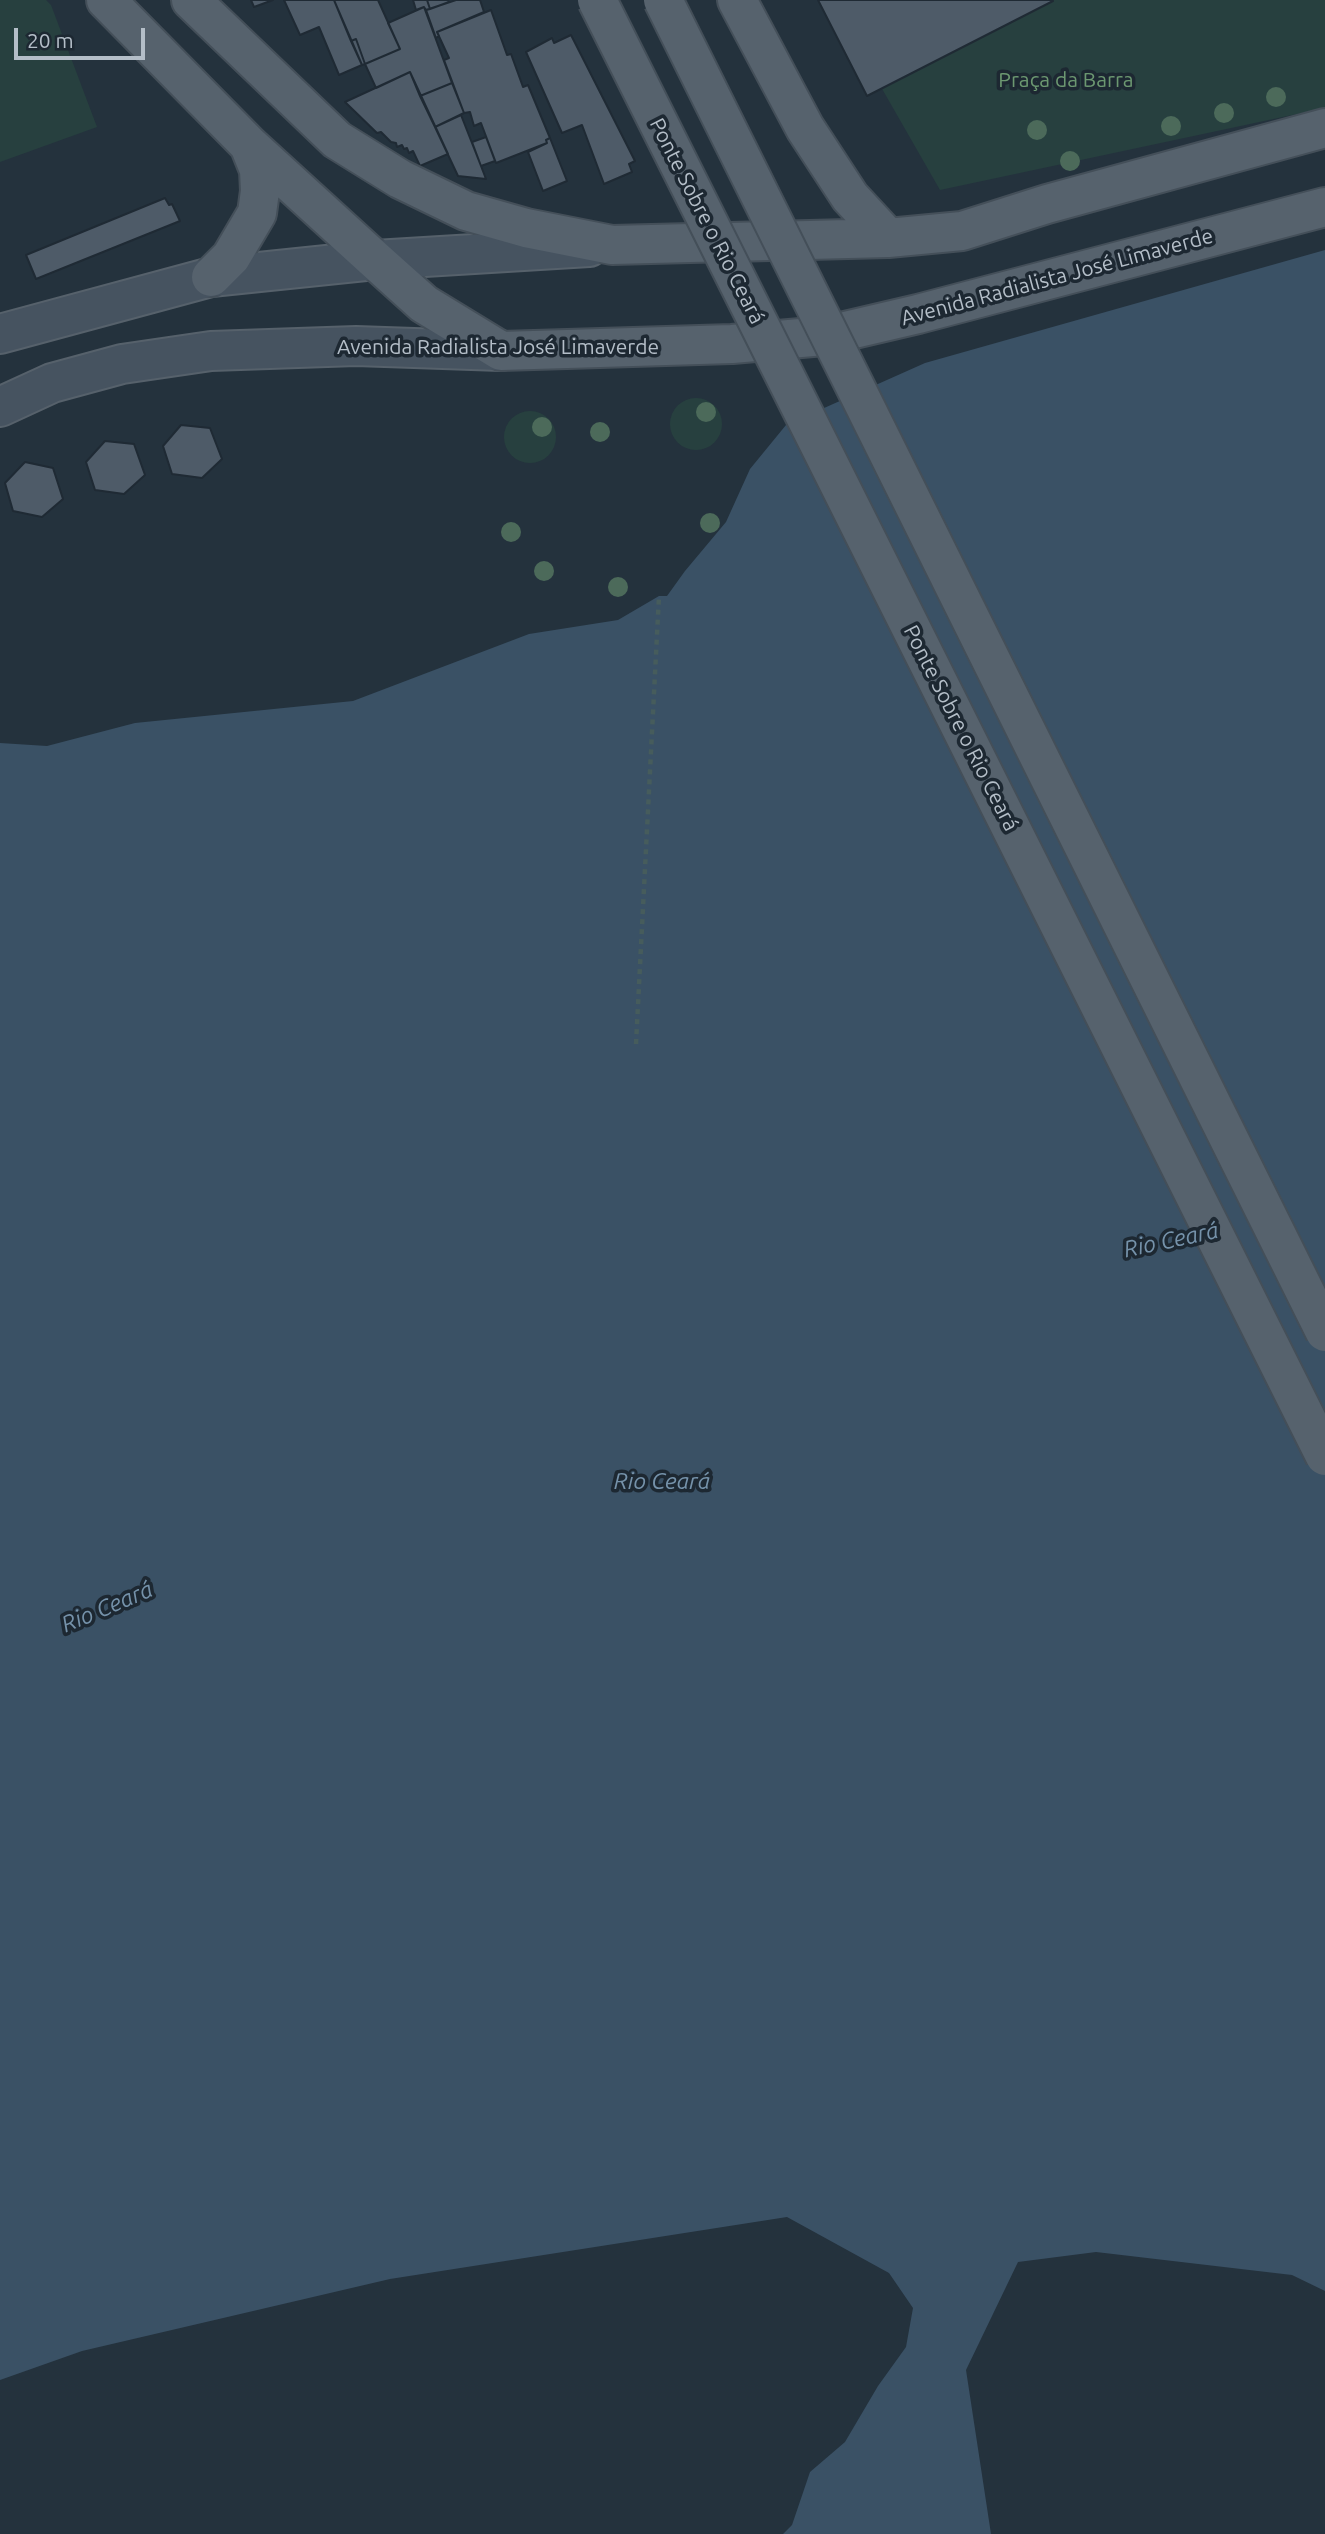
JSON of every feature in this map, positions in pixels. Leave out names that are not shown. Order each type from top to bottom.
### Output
[{"type":"main road","points":[[106,0],[249,145],[424,304],[500,351]]},
{"type":"main road","points":[[191,0],[337,140],[400,179],[466,211],[526,228],[612,245]]},
{"type":"main road","name":"Ponte Sobre o Rio Ceará","points":[[597,0],[1325,1456]]},
{"type":"main road","points":[[663,0],[1325,1332]]},
{"type":"main road","points":[[737,0],[805,128],[850,197],[888,238]]},
{"type":"main road","points":[[0,334],[211,277],[375,260],[612,245],[888,238],[962,231],[1047,204],[1325,128]]},
{"type":"main road","points":[[211,277],[231,257],[257,213],[259,170],[249,145]]},
{"type":"main road","name":"Avenida Radialista José Limaverde","points":[[0,407],[52,383],[122,364],[211,351],[356,346],[500,351],[732,344],[824,336],[918,314],[1325,207]]},
{"type":"path","points":[[636,1044],[659,596]]},
{"type":"green space","points":[[0,0],[46,0],[51,5],[97,127],[0,162]]},
{"type":"green space","name":"Praça da Barra","points":[[1044,0],[1325,0],[1325,108],[940,190],[881,87]]},
{"type":"green space","points":[[696,398],[715,405],[722,424],[715,443],[696,450],[677,443],[670,424],[677,405]]},
{"type":"green space","points":[[530,411],[549,418],[556,437],[549,456],[530,463],[511,456],[504,437],[511,418]]},
{"type":"water","name":"Rio Ceará","points":[[1325,250],[1325,2291],[1292,2275],[1096,2252],[1018,2262],[966,2370],[991,2534],[783,2534],[792,2525],[810,2472],[845,2442],[878,2386],[906,2347],[913,2308],[889,2273],[787,2217],[390,2279],[82,2351],[0,2380],[0,743],[47,746],[135,723],[353,701],[529,634],[618,620],[659,596],[667,596],[726,522],[750,469],[786,425],[925,363]]},
{"type":"building","points":[[251,0],[273,0],[254,7]]},
{"type":"building","points":[[284,0],[334,0],[362,65],[339,75],[319,27],[300,35]]},
{"type":"building","points":[[334,0],[378,0],[400,49],[365,64],[356,39],[351,41]]},
{"type":"building","points":[[413,0],[427,0],[430,9],[426,10],[424,7],[416,10]]},
{"type":"building","points":[[427,0],[448,0],[449,2],[430,9]]},
{"type":"building","points":[[456,0],[480,0],[484,12],[437,32],[439,36],[436,38],[426,10]]},
{"type":"building","points":[[818,0],[1052,0],[1053,1],[867,96]]},
{"type":"building","points":[[424,7],[452,83],[420,96],[410,72],[376,88],[365,64],[400,49],[388,23]]},
{"type":"building","points":[[491,10],[507,55],[511,54],[523,87],[528,85],[550,138],[546,140],[547,143],[496,163],[481,123],[474,126],[470,112],[464,113],[444,60],[449,58],[437,32]]},
{"type":"building","points":[[571,35],[635,161],[629,164],[632,172],[604,184],[582,125],[562,133],[526,52],[552,38],[554,43]]},
{"type":"building","points":[[356,39],[365,64],[362,65],[351,41]]},
{"type":"building","points":[[410,72],[448,154],[420,166],[413,151],[409,153],[402,145],[397,147],[396,143],[391,142],[381,132],[377,133],[345,102]]},
{"type":"building","points":[[452,83],[464,113],[435,127],[420,96]]},
{"type":"building","points":[[461,115],[486,179],[458,176],[435,127]]},
{"type":"building","points":[[486,137],[495,161],[481,166],[472,142]]},
{"type":"building","points":[[550,138],[567,181],[543,191],[528,152],[547,143],[546,140]]},
{"type":"building","points":[[165,198],[169,205],[172,204],[180,221],[36,279],[26,255]]},
{"type":"building","points":[[181,425],[210,428],[222,459],[202,478],[172,474],[163,446]]},
{"type":"building","points":[[105,441],[134,444],[145,475],[124,494],[95,490],[86,462]]},
{"type":"building","points":[[25,462],[53,468],[63,499],[42,517],[13,511],[5,483]]}]
